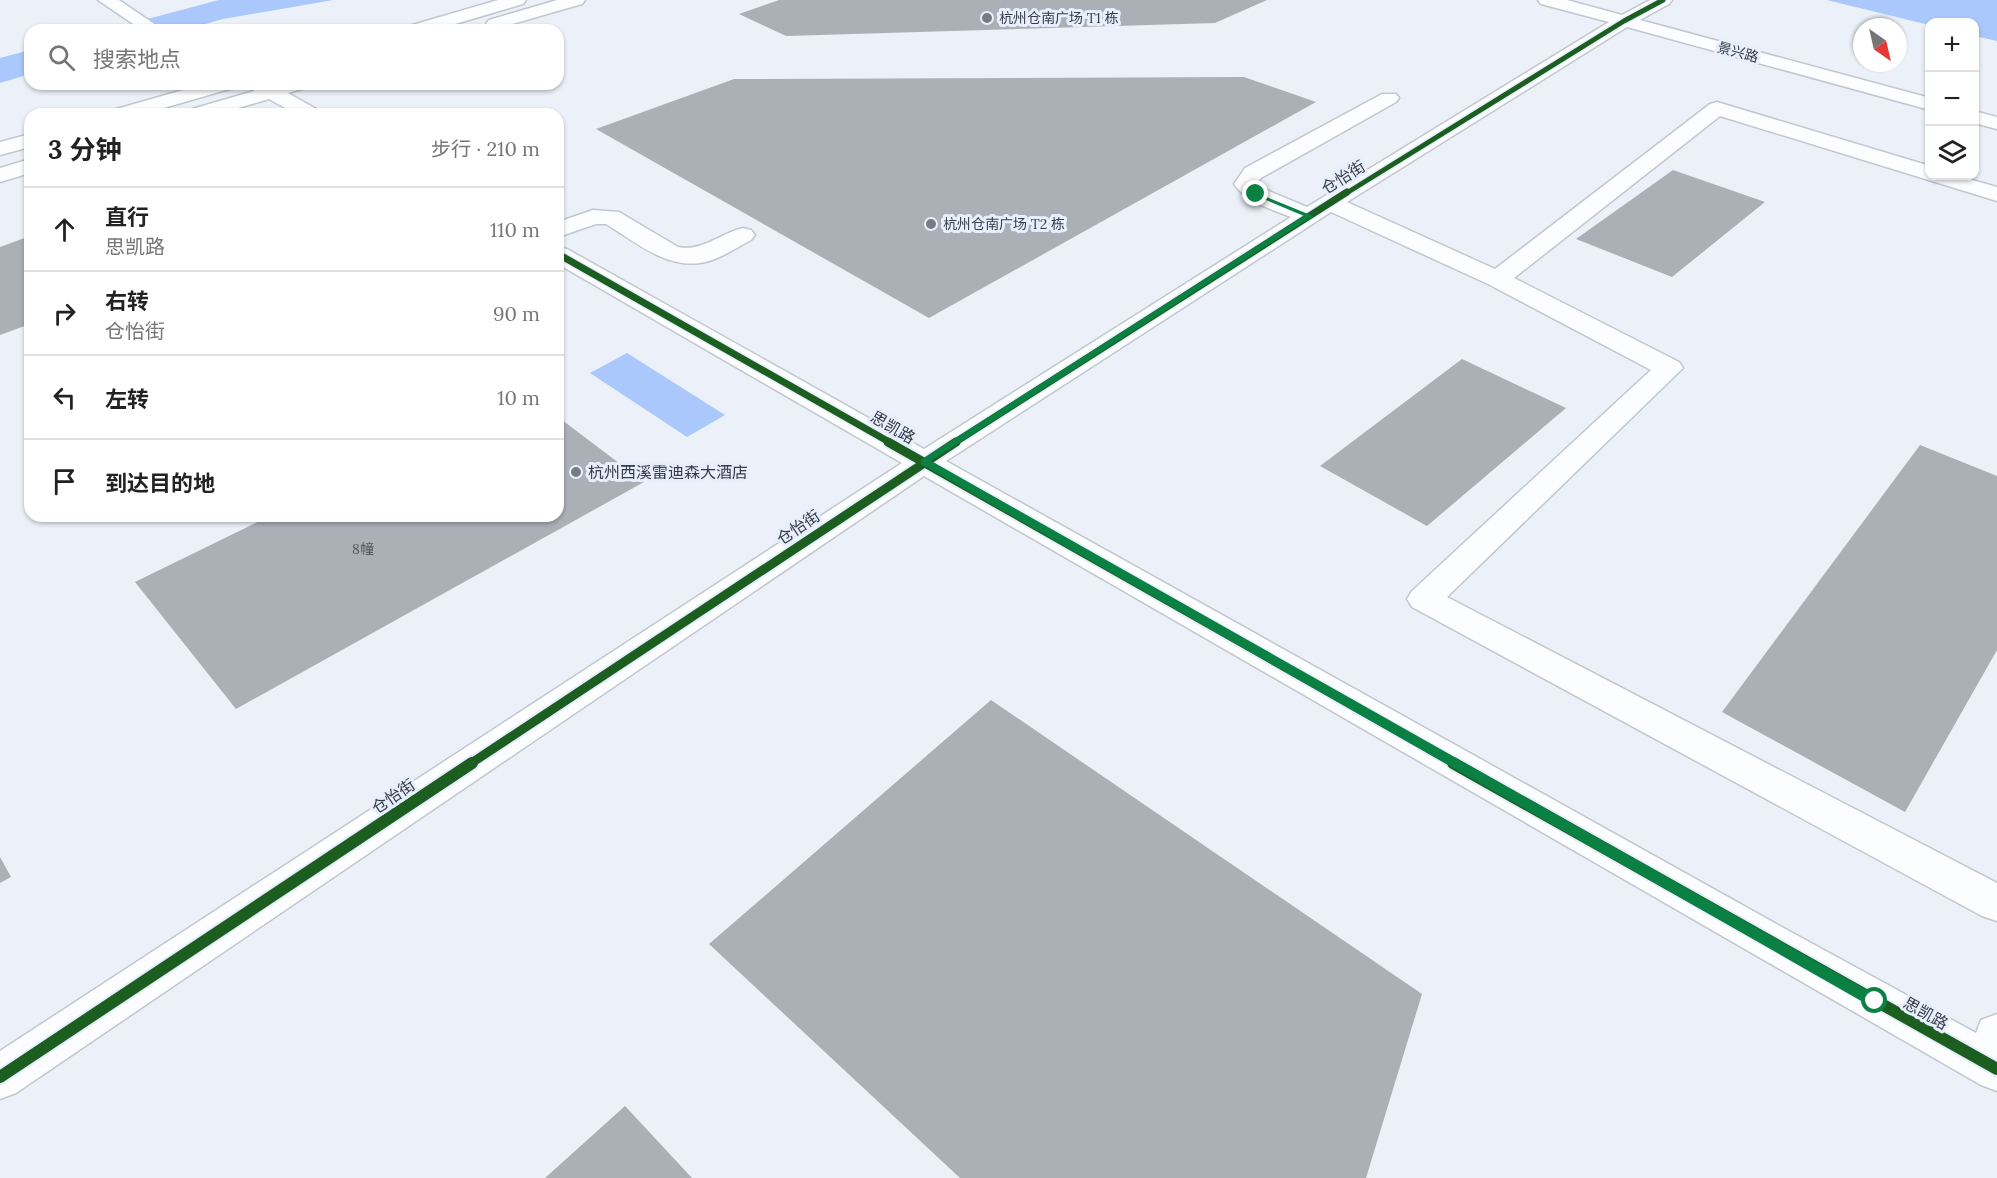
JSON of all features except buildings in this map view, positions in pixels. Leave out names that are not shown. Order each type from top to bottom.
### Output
[{"type":"street","points":[[107,0],[145,24]]},
{"type":"street","points":[[435,24],[517,0]]},
{"type":"street","points":[[496,24],[576,0]]},
{"type":"street","name":"景兴路","points":[[1547,0],[1925,103]]},
{"type":"street","name":"仓怡街","points":[[0,1077],[924,462],[1320,209],[1624,21],[1663,0]]},
{"type":"street","points":[[141,108],[205,90]]},
{"type":"street","points":[[213,108],[258,90]]},
{"type":"street","points":[[267,90],[300,108]]},
{"type":"street","points":[[1389,98],[1252,172],[1245,184],[1256,194],[1320,209],[1497,279],[1669,368],[1424,599],[1997,903]]},
{"type":"street","points":[[1497,279],[1717,108],[1925,172]]},
{"type":"street","points":[[1979,118],[1997,123]]},
{"type":"street","points":[[0,149],[24,143]]},
{"type":"street","points":[[0,175],[24,168]]},
{"type":"street","points":[[1950,180],[1997,194]]},
{"type":"street","points":[[564,228],[593,217],[611,217],[670,253],[684,256],[699,256],[743,236]]},
{"type":"street","name":"思凯路","points":[[564,257],[1744,928],[1993,1056]]},
{"type":"water","points":[[219,0],[333,0],[205,24],[129,24]]},
{"type":"water","points":[[1827,0],[1997,0],[1997,41],[1979,37],[1979,18],[1925,18],[1925,24]]},
{"type":"water","points":[[24,52],[24,76],[0,83],[0,58]]},
{"type":"water","points":[[627,353],[725,415],[687,437],[590,373]]},
{"type":"cycle path","points":[[0,1077],[924,462],[1309,216],[1624,21],[1663,0]]},
{"type":"cycle path","points":[[564,257],[1765,940],[1997,1069]]},
{"type":"place","name":"杭州仓南广场 T1 栋","points":[[987,18]]},
{"type":"place","name":"杭州仓南广场 T2 栋","points":[[931,224]]},
{"type":"place","name":"杭州西溪雷迪森大酒店","points":[[576,472]]},
{"type":"route","points":[[1256,194],[1310,216],[924,462],[1875,1001]]}]
